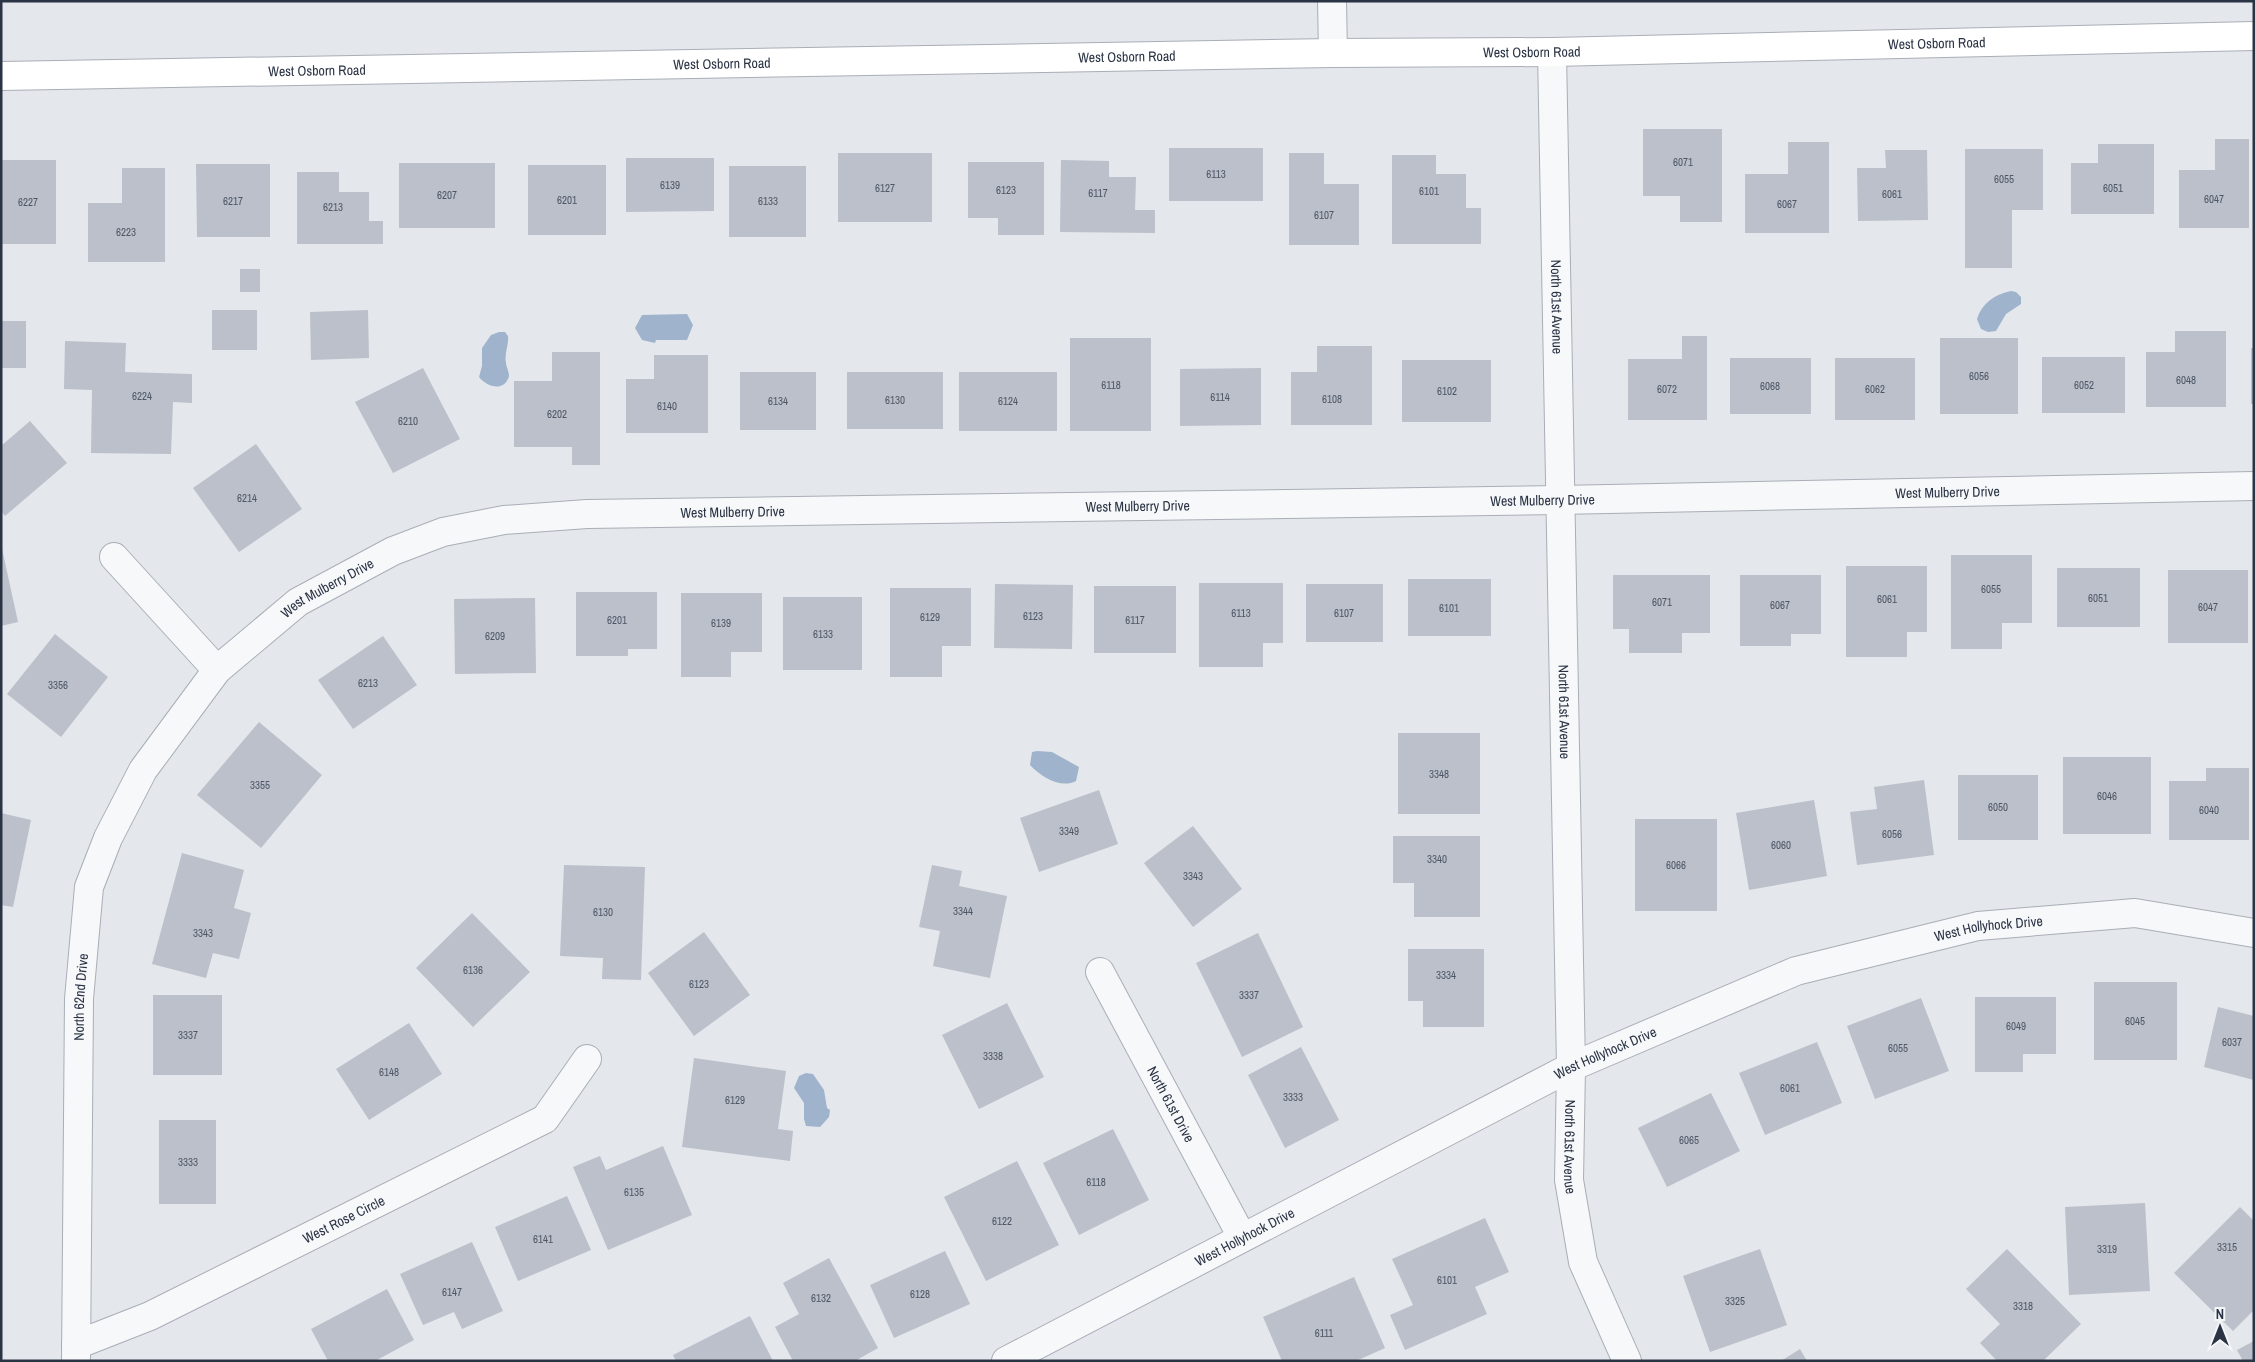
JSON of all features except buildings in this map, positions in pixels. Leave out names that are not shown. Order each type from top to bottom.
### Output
[{"type":"street","points":[[1332,1],[1333,53]]},
{"type":"street","name":"West Osborn Road","points":[[1,76],[1333,53],[1552,52],[2254,36]]},
{"type":"street","name":"North 61st Avenue","points":[[1552,52],[1570,1067],[1569,1180],[1583,1262],[1628,1361]]},
{"type":"street","name":"West Mulberry Drive","points":[[217,670],[298,602],[348,574],[393,551],[443,532],[504,520],[587,514],[1560,500],[2254,486]]},
{"type":"street","points":[[114,557],[217,670]]},
{"type":"street","name":"North 62nd Drive","points":[[76,1353],[79,999],[89,887],[108,838],[143,770],[217,670]]},
{"type":"street","name":"West Hollyhock Drive","points":[[1006,1361],[1570,1067],[1796,972],[1978,926],[2136,913],[2254,933]]},
{"type":"street","name":"North 61st Drive","points":[[1100,972],[1242,1237]]},
{"type":"street","name":"West Rose Circle","points":[[76,1353],[545,1118],[587,1059]]},
{"type":"water","points":[[2011,291],[2016,292],[2021,297],[2021,304],[2006,314],[1996,331],[1988,332],[1981,329],[1977,319],[1982,308],[2000,294]]},
{"type":"water","points":[[687,314],[693,325],[687,340],[656,340],[655,343],[642,340],[635,328],[642,315]]},
{"type":"water","points":[[505,332],[508,336],[506,365],[509,377],[502,385],[494,386],[486,383],[479,377],[482,366],[482,348],[491,335]]},
{"type":"water","points":[[1032,752],[1052,752],[1079,767],[1076,781],[1064,784],[1058,783],[1040,774],[1030,765]]},
{"type":"water","points":[[806,1073],[813,1074],[824,1090],[827,1108],[830,1110],[829,1117],[820,1127],[806,1126],[804,1103],[794,1088],[799,1076]]}]
